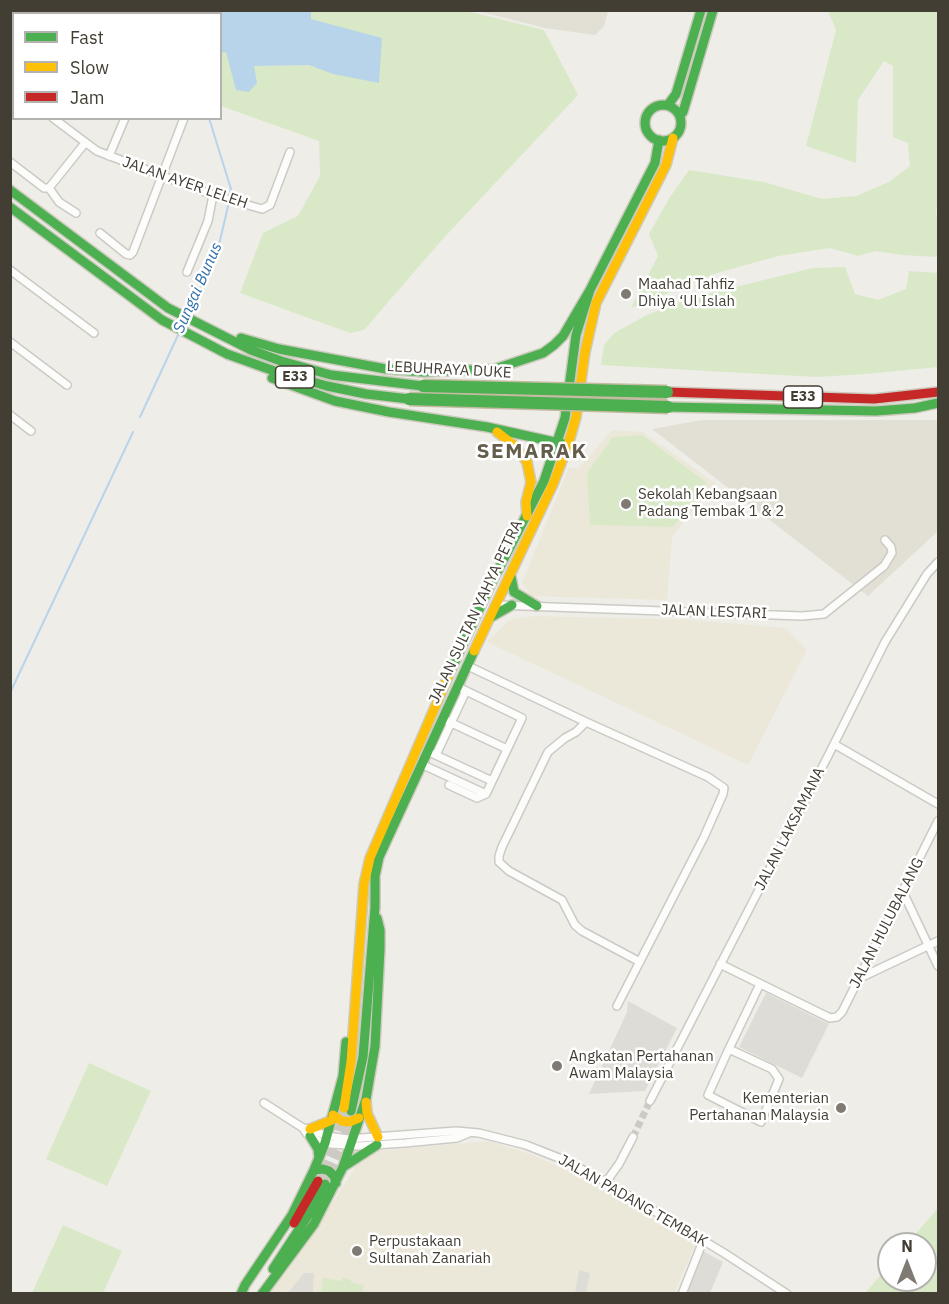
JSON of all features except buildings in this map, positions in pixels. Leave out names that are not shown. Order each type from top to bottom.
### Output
[{"type":"main road","points":[[668,105],[676,94],[701,10]]},
{"type":"main road","name":"JALAN SULTAN YAHYA PETRA","points":[[344,1114],[351,1062],[364,884],[376,841],[490,586],[576,417],[588,333],[596,303],[666,165],[673,138],[681,125],[680,115],[683,112],[713,10]]},
{"type":"main road","points":[[673,138],[659,140],[647,131],[646,117],[656,106],[668,105],[680,115]]},
{"type":"main road","name":"JALAN SULTAN YAHYA PETRA","points":[[344,1114],[363,1057],[375,907],[375,876],[382,849],[421,764],[432,753],[462,689],[468,666],[496,604],[554,484],[563,444],[576,335],[590,290],[655,163],[659,140]]},
{"type":"main road","name":"LEBUHRAYA DUKE","points":[[10,190],[168,309],[251,350],[311,369],[373,381],[423,386],[874,399],[939,392]]},
{"type":"main road","name":"LEBUHRAYA DUKE","points":[[10,207],[162,320],[186,334],[227,354],[277,372],[327,386],[409,399],[668,407],[876,411],[915,408],[939,403]]},
{"type":"main road","points":[[210,330],[279,349],[386,369],[423,372],[495,369],[549,350],[563,336],[590,290]]},
{"type":"main road","points":[[227,354],[258,373],[335,401],[487,427],[563,444]]},
{"type":"main road","points":[[487,427],[515,446],[527,462],[531,482],[526,502],[527,516]]},
{"type":"main road","points":[[511,572],[514,592],[537,606]]},
{"type":"main road","points":[[470,630],[496,604],[492,598],[490,586]]},
{"type":"main road","points":[[491,617],[512,605]]},
{"type":"main road","points":[[243,1293],[272,1256],[323,1179],[378,1141],[368,1113],[366,1099],[375,1046],[380,960],[380,930],[375,907]]},
{"type":"main road","points":[[262,1293],[314,1224],[323,1179],[318,1149],[308,1131],[344,1114],[366,1099]]},
{"type":"main road","points":[[319,1158],[326,1140],[344,1114]]},
{"type":"main road","points":[[343,1167],[353,1142],[344,1114]]},
{"type":"main road","points":[[256,1293],[311,1211],[323,1179]]},
{"type":"street","name":"JALAN AYER LELEH","points":[[56,120],[97,151],[213,195],[262,209],[270,205],[290,152]]},
{"type":"street","points":[[110,156],[124,120]]},
{"type":"street","points":[[100,233],[130,255],[133,252],[183,120]]},
{"type":"street","points":[[49,188],[85,143]]},
{"type":"street","points":[[10,162],[44,188],[49,188],[59,202],[76,213]]},
{"type":"street","points":[[187,272],[208,220],[213,195]]},
{"type":"street","points":[[10,270],[94,333]]},
{"type":"street","points":[[10,342],[68,385]]},
{"type":"street","points":[[10,415],[31,431]]},
{"type":"street","name":"JALAN LESTARI","points":[[496,604],[802,616],[824,614],[884,566],[892,553],[891,547],[885,540]]},
{"type":"street","name":"JALAN LAKSAMANA","points":[[650,1101],[895,623],[927,574],[939,562]]},
{"type":"street","points":[[468,666],[708,777],[724,788],[704,837],[617,1006]]},
{"type":"street","points":[[449,785],[477,798],[486,794],[522,718],[462,689]]},
{"type":"street","points":[[447,721],[507,749]]},
{"type":"street","points":[[586,722],[548,752],[502,847],[500,862],[510,871],[562,900],[575,925],[582,931],[640,962]]},
{"type":"street","points":[[834,744],[939,804]]},
{"type":"street","points":[[432,753],[492,781]]},
{"type":"street","points":[[421,764],[486,794]]},
{"type":"street","name":"JALAN HULUBALANG","points":[[760,984],[830,1018],[837,1017],[842,1012],[939,821]]},
{"type":"street","points":[[903,892],[939,966]]},
{"type":"street","points":[[859,979],[939,940]]},
{"type":"street","points":[[872,952],[875,963],[886,966]]},
{"type":"street","points":[[720,964],[760,984],[729,1049],[708,1095],[761,1122],[779,1079],[772,1070],[729,1049]]},
{"type":"street","points":[[264,1103],[326,1140]]},
{"type":"street","name":"JALAN PADANG TEMBAK","points":[[326,1140],[353,1142],[457,1138],[469,1133],[487,1134],[526,1145],[564,1160],[606,1182],[787,1293]]},
{"type":"street","points":[[606,1182],[619,1164],[633,1137]]},
{"type":"street","points":[[682,1293],[703,1241]]},
{"type":"shaded area","points":[[478,11],[608,11],[604,26],[595,35],[545,28]]},
{"type":"shaded area","points":[[702,420],[938,420],[938,531],[868,596],[652,429]]},
{"type":"shaded area","name":"Sekolah Kebangsaan Padang Tembak 1 & 2","points":[[612,430],[643,432],[715,483],[672,537],[667,600],[531,596],[522,583],[569,467],[578,469]]},
{"type":"shaded area","points":[[534,616],[691,620],[785,628],[807,650],[748,765],[487,642],[510,620]]},
{"type":"shaded area","points":[[766,993],[829,1024],[802,1078],[739,1047]]},
{"type":"shaded area","points":[[628,1001],[677,1028],[645,1091],[589,1094],[627,1012]]},
{"type":"shaded area","points":[[488,1141],[533,1155],[605,1188],[695,1246],[674,1293],[268,1294],[308,1241],[356,1166],[377,1151]]},
{"type":"shaded area","points":[[699,1249],[723,1262],[710,1293],[682,1294]]},
{"type":"shaded area","points":[[579,1270],[590,1273],[586,1291],[594,1293],[575,1293]]},
{"type":"shaded area","points":[[304,1273],[314,1273],[313,1293],[288,1293]]},
{"type":"green space","points":[[467,11],[544,30],[578,95],[440,242],[364,330],[350,333],[240,293],[263,233],[298,216],[320,176],[319,141],[222,106],[222,12],[180,12]]},
{"type":"green space","points":[[828,11],[938,11],[938,209],[936,209],[938,257],[876,251],[858,256],[830,248],[778,256],[717,273],[631,308],[658,256],[649,234],[670,197],[689,170],[764,182],[822,199],[856,196],[889,182],[910,166],[908,143],[893,137],[893,66],[884,61],[858,100],[856,163],[806,146],[836,30]]},
{"type":"green space","points":[[845,267],[855,294],[878,300],[906,289],[909,271],[938,273],[938,367],[817,377],[601,365],[604,345],[614,333],[647,315],[694,297],[813,268]]},
{"type":"green space","points":[[642,435],[707,483],[673,527],[590,525],[587,473],[613,437]]},
{"type":"green space","points":[[89,1063],[151,1091],[107,1186],[46,1159]]},
{"type":"green space","points":[[938,1208],[938,1293],[865,1293],[877,1280],[877,1292],[937,1292],[937,1232],[917,1232]]},
{"type":"green space","points":[[63,1225],[122,1251],[103,1293],[32,1293]]},
{"type":"green space","points":[[323,1278],[341,1281],[343,1278],[364,1285],[362,1293],[321,1293]]},
{"type":"water","points":[[311,11],[311,19],[382,38],[379,83],[333,74],[309,65],[254,66],[257,83],[249,92],[236,90],[226,52],[222,53],[222,12],[183,12]]},
{"type":"waterway","name":"Sungai Bunus","points":[[210,120],[231,189],[229,196]]},
{"type":"waterway","name":"Sungai Bunus","points":[[188,315],[218,249],[229,202]]},
{"type":"waterway","name":"Sungai Bunus","points":[[140,417],[179,333]]},
{"type":"waterway","name":"Sungai Bunus","points":[[10,693],[133,432]]},
{"type":"tunnel","points":[[633,1137],[650,1101]]},
{"type":"tunnel","points":[[318,1181],[333,1146],[344,1108]]},
{"type":"tunnel","points":[[325,1184],[342,1146],[351,1111]]},
{"type":"traffic: fast","points":[[668,105],[676,94],[701,10]]},
{"type":"traffic: fast","points":[[680,115],[683,112],[713,10]]},
{"type":"traffic: fast","points":[[663,105],[676,110],[681,123],[676,136],[663,141],[650,136],[645,123],[650,110],[663,105]]},
{"type":"traffic: fast","points":[[451,670],[490,586],[544,481],[565,418],[576,335],[590,290],[655,163],[659,140]]},
{"type":"traffic: fast","points":[[10,190],[168,308],[251,350],[331,375],[423,386]]},
{"type":"traffic: fast","points":[[10,207],[162,320],[227,354],[277,372],[327,386],[409,399]]},
{"type":"traffic: fast","points":[[241,338],[279,349],[386,369],[423,372],[495,369],[543,353],[554,345],[563,336],[590,290]]},
{"type":"traffic: fast","points":[[272,378],[335,401],[487,427],[568,445]]},
{"type":"traffic: fast","points":[[423,386],[667,392]]},
{"type":"traffic: fast","points":[[409,399],[668,407]]},
{"type":"traffic: fast","points":[[668,407],[876,411],[915,408],[938,403]]},
{"type":"traffic: fast","points":[[511,577],[514,592],[537,606]]},
{"type":"traffic: fast","points":[[491,617],[512,605]]},
{"type":"traffic: fast","points":[[351,1111],[363,1057],[375,907],[375,876],[379,857],[474,651]]},
{"type":"traffic: fast","points":[[262,1294],[314,1224],[343,1167],[366,1099],[375,1046],[380,949],[380,930],[377,918]]},
{"type":"traffic: fast","points":[[241,1294],[292,1215],[314,1170],[325,1143],[343,1076],[346,1042]]},
{"type":"traffic: fast","points":[[310,1136],[318,1149],[319,1158]]},
{"type":"traffic: fast","points":[[343,1167],[377,1145]]},
{"type":"traffic: fast","points":[[314,1170],[329,1171],[336,1183]]},
{"type":"traffic: fast","points":[[273,1269],[311,1211],[325,1184]]},
{"type":"traffic: slow","points":[[474,651],[553,484],[576,417],[585,352],[596,303],[666,165],[673,138]]},
{"type":"traffic: slow","points":[[497,432],[515,446],[527,462],[531,482],[526,502],[527,516]]},
{"type":"traffic: slow","points":[[344,1108],[351,1062],[364,884],[370,858],[451,670]]},
{"type":"traffic: slow","points":[[366,1102],[367,1113],[378,1137]]},
{"type":"traffic: slow","points":[[333,1115],[342,1121],[349,1122],[359,1118]]},
{"type":"traffic: slow","points":[[310,1129],[332,1120]]},
{"type":"traffic: jam","points":[[667,392],[874,399],[938,392]]},
{"type":"traffic: jam","points":[[294,1223],[318,1181]]},
{"type":"place","name":"Maahad Tahfiz Dhiya ‘Ul Islah","points":[[626,294]]},
{"type":"place","name":"Sekolah Kebangsaan Padang Tembak 1 & 2","points":[[626,504]]},
{"type":"place","name":"Angkatan Pertahanan Awam Malaysia","points":[[557,1066]]},
{"type":"place","name":"Kementerian Pertahanan Malaysia","points":[[841,1108]]},
{"type":"place","name":"Perpustakaan Sultanah Zanariah","points":[[357,1251]]},
{"type":"district","name":"SEMARAK","points":[[532,452]]}]
